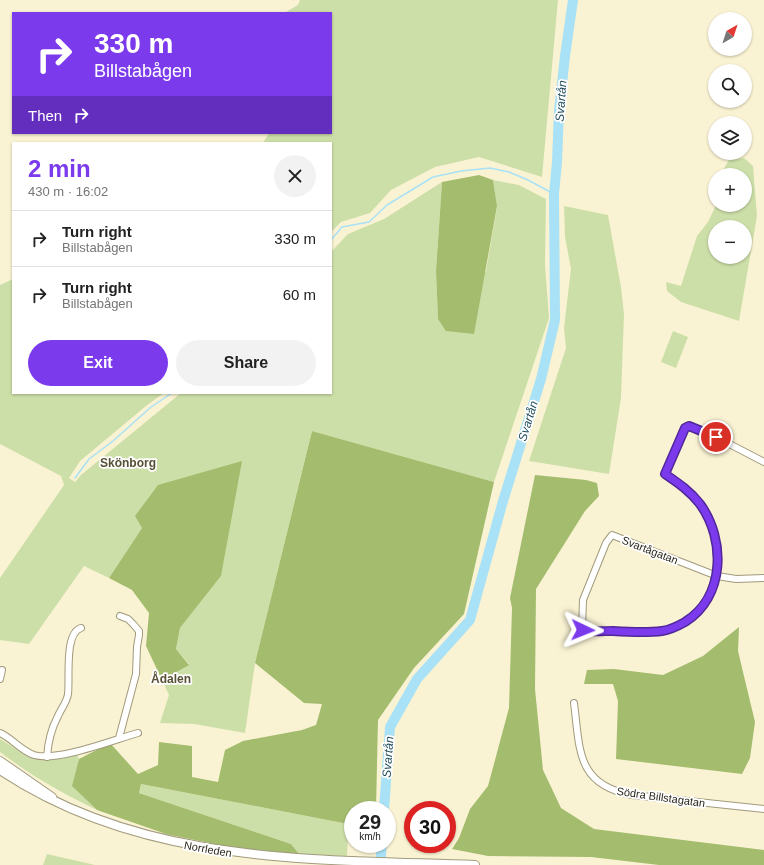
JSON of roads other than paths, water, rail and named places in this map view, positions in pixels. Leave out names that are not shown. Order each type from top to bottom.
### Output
[{"type":"main road","name":"Norrleden","points":[[0,761],[67,807]]},
{"type":"main road","name":"Norrleden","points":[[0,770],[31,791],[121,830],[182,845],[243,855],[302,859],[475,865]]},
{"type":"street","points":[[717,576],[717,548],[711,524],[691,494],[665,474],[684,430],[689,426],[716,437],[764,462]]},
{"type":"street","name":"Svartågatan","points":[[717,576],[709,596],[702,606],[693,616],[673,628],[663,631],[583,630],[581,617],[583,600],[606,543],[612,535],[717,576],[736,579],[764,578]]},
{"type":"street","points":[[119,738],[136,674],[139,635],[139,631],[128,619],[120,616]]},
{"type":"street","points":[[47,757],[52,729],[68,695],[68,665],[74,633],[81,628]]},
{"type":"street","points":[[0,679],[2,670]]},
{"type":"street","name":"Södra Billstagatan","points":[[574,703],[580,751],[585,766],[596,780],[611,790],[632,795],[764,809]]},
{"type":"street","points":[[0,733],[29,753],[47,757],[64,755],[138,733]]},
{"type":"waterway","name":"Svartån","points":[[385,801],[390,727],[417,679],[470,620],[503,501],[541,379],[555,320],[554,194],[559,111],[573,0]]},
{"type":"waterway","points":[[332,239],[342,227],[369,222],[387,205],[433,177],[461,171],[490,168],[509,172],[554,194]]},
{"type":"waterway","points":[[75,478],[89,459],[113,441],[151,407],[170,394]]},
{"type":"waterway","name":"Svartån","points":[[380,865],[381,853]]},
{"type":"district","name":"Skönborg","points":[[128,463]]},
{"type":"district","name":"Ådalen","points":[[171,679]]}]
